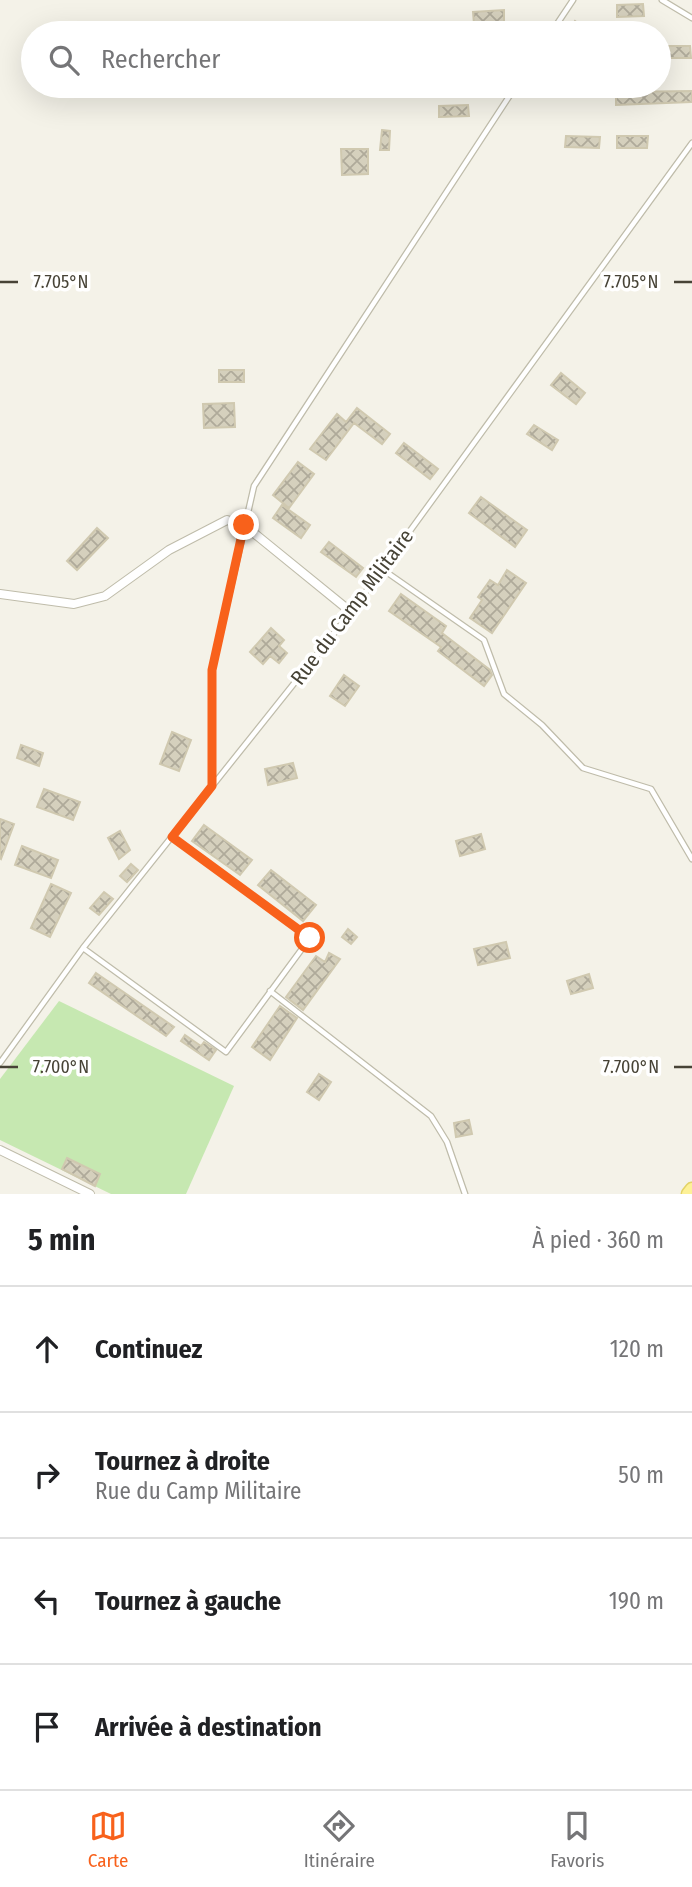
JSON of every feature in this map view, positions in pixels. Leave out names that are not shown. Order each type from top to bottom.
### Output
[{"type":"main road","points":[[688,1194],[692,1189]]},
{"type":"street","points":[[0,594],[74,604],[105,596],[169,550],[227,520],[244,525],[351,612]]},
{"type":"street","points":[[0,1150],[90,1194]]},
{"type":"lane","points":[[559,21],[573,0]]},
{"type":"lane","points":[[663,0],[692,18]]},
{"type":"lane","points":[[212,786],[212,670],[254,486],[508,98]]},
{"type":"lane","name":"Rue du Camp Militaire","points":[[0,1063],[83,948],[351,612],[692,143]]},
{"type":"lane","points":[[382,569],[484,640],[504,694],[542,725],[583,768],[651,789],[692,859]]},
{"type":"lane","points":[[83,948],[226,1052],[310,938],[172,837]]},
{"type":"lane","points":[[270,991],[431,1116],[447,1142],[465,1194]]},
{"type":"green space","points":[[59,1001],[234,1086],[186,1194],[111,1194],[0,1140],[0,1079]]},
{"type":"building","points":[[643,4],[644,16],[617,17],[617,5]]},
{"type":"building","points":[[504,10],[504,21],[474,21],[473,12]]},
{"type":"building","points":[[671,46],[690,46],[691,58],[671,58]]},
{"type":"building","points":[[671,91],[692,91],[692,102],[616,105],[616,98],[671,98]]},
{"type":"building","points":[[468,105],[469,116],[439,117],[439,106]]},
{"type":"building","points":[[382,130],[390,131],[389,150],[380,150]]},
{"type":"building","points":[[566,136],[600,137],[599,148],[565,147]]},
{"type":"building","points":[[617,136],[648,136],[647,148],[617,148]]},
{"type":"building","points":[[341,149],[368,149],[368,174],[342,175]]},
{"type":"building","points":[[219,370],[244,370],[244,382],[219,382]]},
{"type":"building","points":[[561,373],[585,393],[576,404],[551,385]]},
{"type":"building","points":[[234,403],[235,427],[204,428],[203,404]]},
{"type":"building","points":[[357,408],[390,434],[382,444],[354,423],[326,460],[310,449],[337,414],[346,422]]},
{"type":"building","points":[[534,425],[558,440],[552,450],[527,434]]},
{"type":"building","points":[[404,443],[438,469],[430,479],[396,453]]},
{"type":"building","points":[[298,462],[314,474],[289,508],[273,495]]},
{"type":"building","points":[[481,497],[527,530],[515,547],[469,513]]},
{"type":"building","points":[[282,505],[310,525],[301,538],[273,518]]},
{"type":"building","points":[[97,528],[108,538],[77,570],[67,561]]},
{"type":"building","points":[[329,542],[363,568],[356,577],[321,552]]},
{"type":"building","points":[[507,570],[526,583],[492,633],[470,618],[482,600],[478,597],[490,580],[498,585]]},
{"type":"building","points":[[401,594],[446,626],[442,633],[490,670],[492,675],[484,686],[438,651],[441,647],[389,611]]},
{"type":"building","points":[[271,628],[284,640],[279,646],[287,653],[279,663],[270,656],[263,664],[250,652]]},
{"type":"building","points":[[344,675],[359,686],[345,706],[330,696]]},
{"type":"building","points":[[172,732],[191,740],[179,771],[160,764]]},
{"type":"building","points":[[21,745],[43,753],[39,766],[17,758]]},
{"type":"building","points":[[293,763],[297,778],[268,785],[265,769]]},
{"type":"building","points":[[44,789],[80,802],[73,820],[37,807]]},
{"type":"building","points":[[0,819],[14,824],[1,859],[0,858]]},
{"type":"building","points":[[204,825],[252,860],[240,875],[192,841]]},
{"type":"building","points":[[120,831],[130,850],[119,859],[108,838]]},
{"type":"building","points":[[481,834],[485,849],[460,856],[456,841]]},
{"type":"building","points":[[22,846],[58,860],[51,878],[15,865]]},
{"type":"building","points":[[131,864],[138,870],[127,882],[120,876]]},
{"type":"building","points":[[271,870],[316,905],[303,921],[258,885]]},
{"type":"building","points":[[51,884],[71,893],[50,937],[31,928]]},
{"type":"building","points":[[104,892],[113,899],[99,915],[90,908]]},
{"type":"building","points":[[348,929],[357,937],[351,944],[342,937]]},
{"type":"building","points":[[506,942],[510,958],[478,965],[474,949]]},
{"type":"building","points":[[329,953],[340,959],[303,1010],[286,997],[316,956],[325,962]]},
{"type":"building","points":[[96,973],[174,1027],[166,1036],[89,983]]},
{"type":"building","points":[[589,974],[593,988],[571,994],[567,981]]},
{"type":"building","points":[[280,1006],[297,1018],[270,1060],[252,1047]]},
{"type":"building","points":[[185,1035],[201,1046],[204,1042],[216,1050],[209,1060],[181,1041]]},
{"type":"building","points":[[319,1074],[331,1082],[319,1100],[307,1092]]},
{"type":"building","points":[[469,1120],[472,1134],[456,1137],[454,1123]]},
{"type":"building","points":[[67,1158],[100,1174],[95,1186],[62,1169]]},
{"type":"route","points":[[244,525],[212,670],[212,786],[172,837],[310,938]]}]
